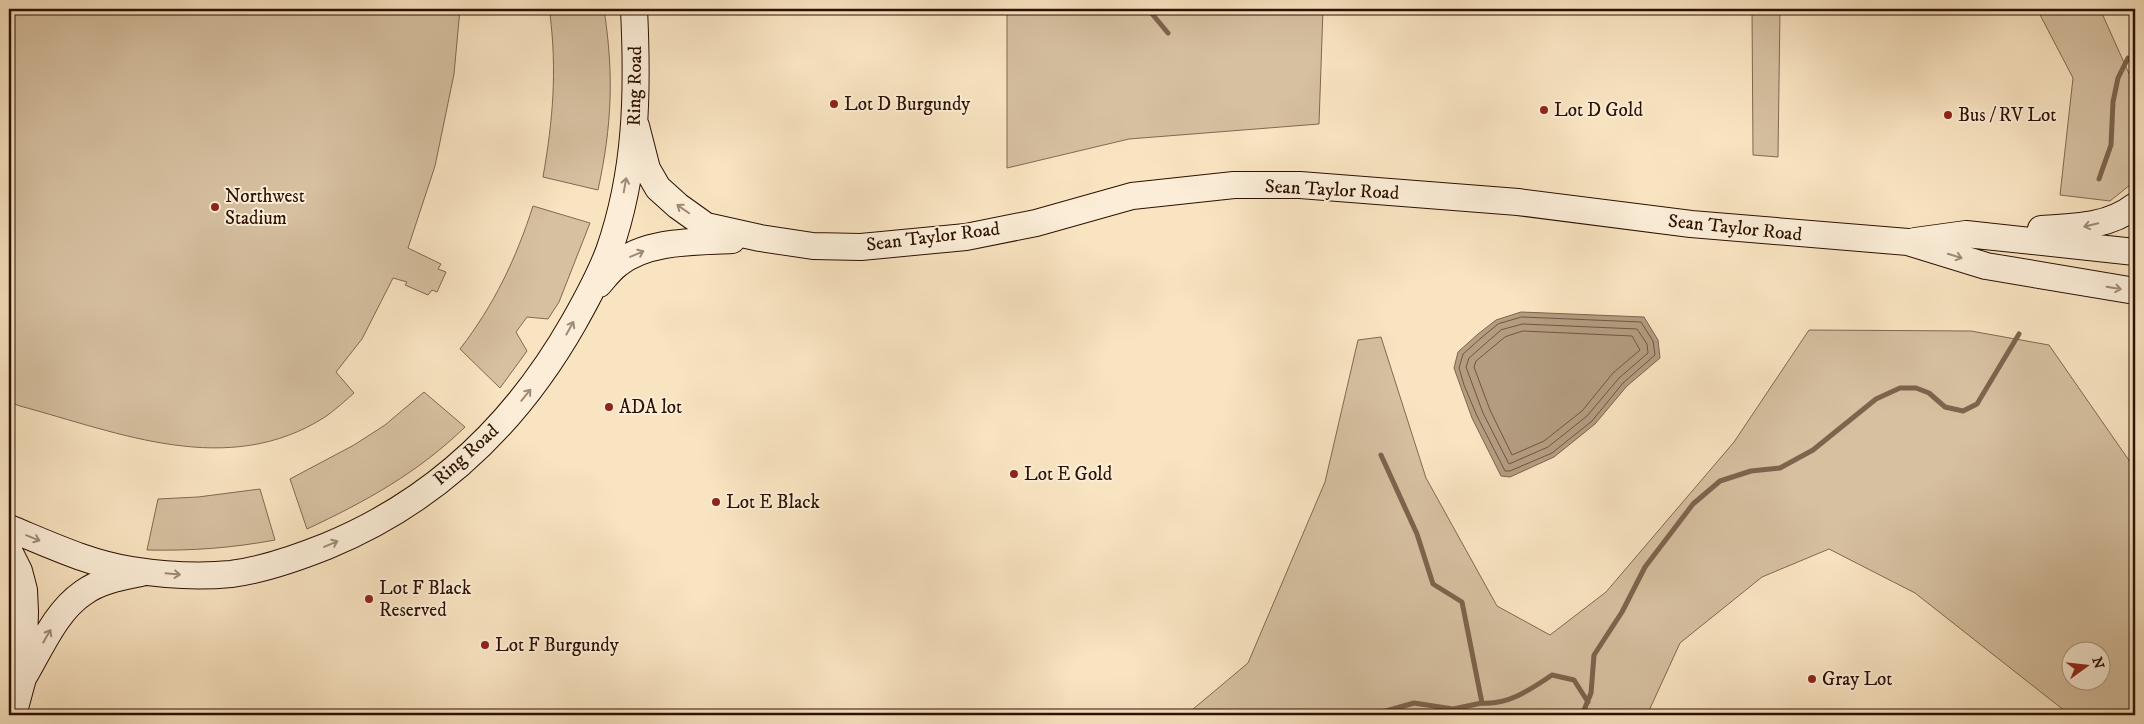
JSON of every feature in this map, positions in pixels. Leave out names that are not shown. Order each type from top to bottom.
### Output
[{"type":"main road","name":"Ring Road","points":[[9,528],[90,559],[130,570],[190,575],[232,574],[293,560],[352,535],[415,500],[468,459],[509,416],[553,359],[588,297],[609,251],[621,208],[636,126],[637,74],[634,9]]},
{"type":"main road","name":"Sean Taylor Road","points":[[636,126],[647,169],[658,188],[678,206],[706,226],[760,238],[813,246],[909,244],[966,237],[1036,223],[1132,196],[1187,188],[1234,185],[1300,185],[1518,202],[1691,224],[1908,242],[1986,266],[2135,291]]},
{"type":"main road","points":[[1966,234],[2083,227],[2125,214],[2135,206]]},
{"type":"main road","name":"Sean Taylor Road","points":[[1908,242],[1966,234],[2135,252]]},
{"type":"main road","name":"Sean Taylor Road","points":[[588,297],[618,263],[638,253],[664,246],[692,242],[760,238]]},
{"type":"main road","points":[[9,551],[19,571],[24,590],[23,678],[13,715]]},
{"type":"main road","points":[[23,678],[52,628],[68,606],[78,597],[99,584],[147,572]]},
{"type":"shaded area","name":"Northwest Stadium","points":[[9,9],[460,9],[454,74],[435,166],[408,248],[441,264],[438,269],[446,272],[437,292],[432,290],[428,295],[405,285],[407,282],[393,278],[362,339],[336,372],[354,393],[325,417],[288,435],[250,445],[212,448],[174,445],[135,438],[9,402]]},
{"type":"shaded area","points":[[575,9],[604,9],[609,56],[610,100],[609,122],[598,190],[543,177],[553,96],[550,14]]},
{"type":"shaded area","points":[[1007,9],[1323,9],[1319,124],[1129,139],[1007,168]]},
{"type":"shaded area","points":[[1752,9],[1780,9],[1778,157],[1753,155]]},
{"type":"shaded area","points":[[2037,9],[2100,9],[2135,87],[2135,181],[2110,201],[2060,195],[2073,78]]},
{"type":"shaded area","points":[[533,206],[590,223],[559,302],[548,319],[527,317],[516,332],[527,351],[500,388],[460,349],[483,316],[503,281]]},
{"type":"shaded area","points":[[1809,330],[1971,331],[2049,345],[2135,469],[2135,715],[2070,715],[1915,593],[1829,549],[1762,577],[1680,643],[1647,715],[1186,715],[1248,663],[1325,482],[1358,340],[1381,337],[1426,478],[1497,606],[1550,635],[1606,592],[1734,442]]},
{"type":"shaded area","points":[[424,392],[465,427],[429,458],[390,485],[350,508],[307,529],[290,479],[354,445],[385,425]]},
{"type":"shaded area","points":[[260,489],[275,540],[211,548],[147,550],[158,499],[198,497]]},
{"type":"water","points":[[1521,312],[1644,317],[1658,340],[1660,358],[1627,386],[1595,424],[1554,457],[1510,477],[1501,476],[1472,418],[1454,368],[1458,352],[1478,334],[1496,320]]},
{"type":"waterway","points":[[1148,9],[1168,33]]},
{"type":"waterway","points":[[2099,179],[2111,145],[2113,102],[2118,78],[2128,58]]},
{"type":"waterway","points":[[1582,715],[1591,693],[1594,655],[1622,612],[1645,567],[1693,504],[1720,481],[1751,471],[1780,468],[1813,450],[1876,399],[1900,388],[1916,388],[1929,393],[1945,407],[1963,411],[1977,404],[2019,334]]},
{"type":"waterway","points":[[1381,455],[1417,534],[1433,584],[1462,602],[1482,703],[1510,699],[1528,691],[1552,675],[1574,680],[1588,702]]},
{"type":"waterway","points":[[1372,715],[1414,703],[1453,709],[1482,703]]},
{"type":"place","name":"Lot D Burgundy","points":[[834,104]]},
{"type":"place","name":"Lot D Gold","points":[[1544,110]]},
{"type":"place","name":"Bus / RV Lot","points":[[1948,115]]},
{"type":"place","name":"Northwest Stadium","points":[[215,207]]},
{"type":"place","name":"ADA lot","points":[[609,407]]},
{"type":"place","name":"Lot E Gold","points":[[1014,474]]},
{"type":"place","name":"Lot E Black","points":[[716,502]]},
{"type":"place","name":"Lot F Black Reserved","points":[[369,599]]},
{"type":"place","name":"Lot F Burgundy","points":[[485,645]]},
{"type":"place","name":"Gray Lot","points":[[1812,679]]}]
